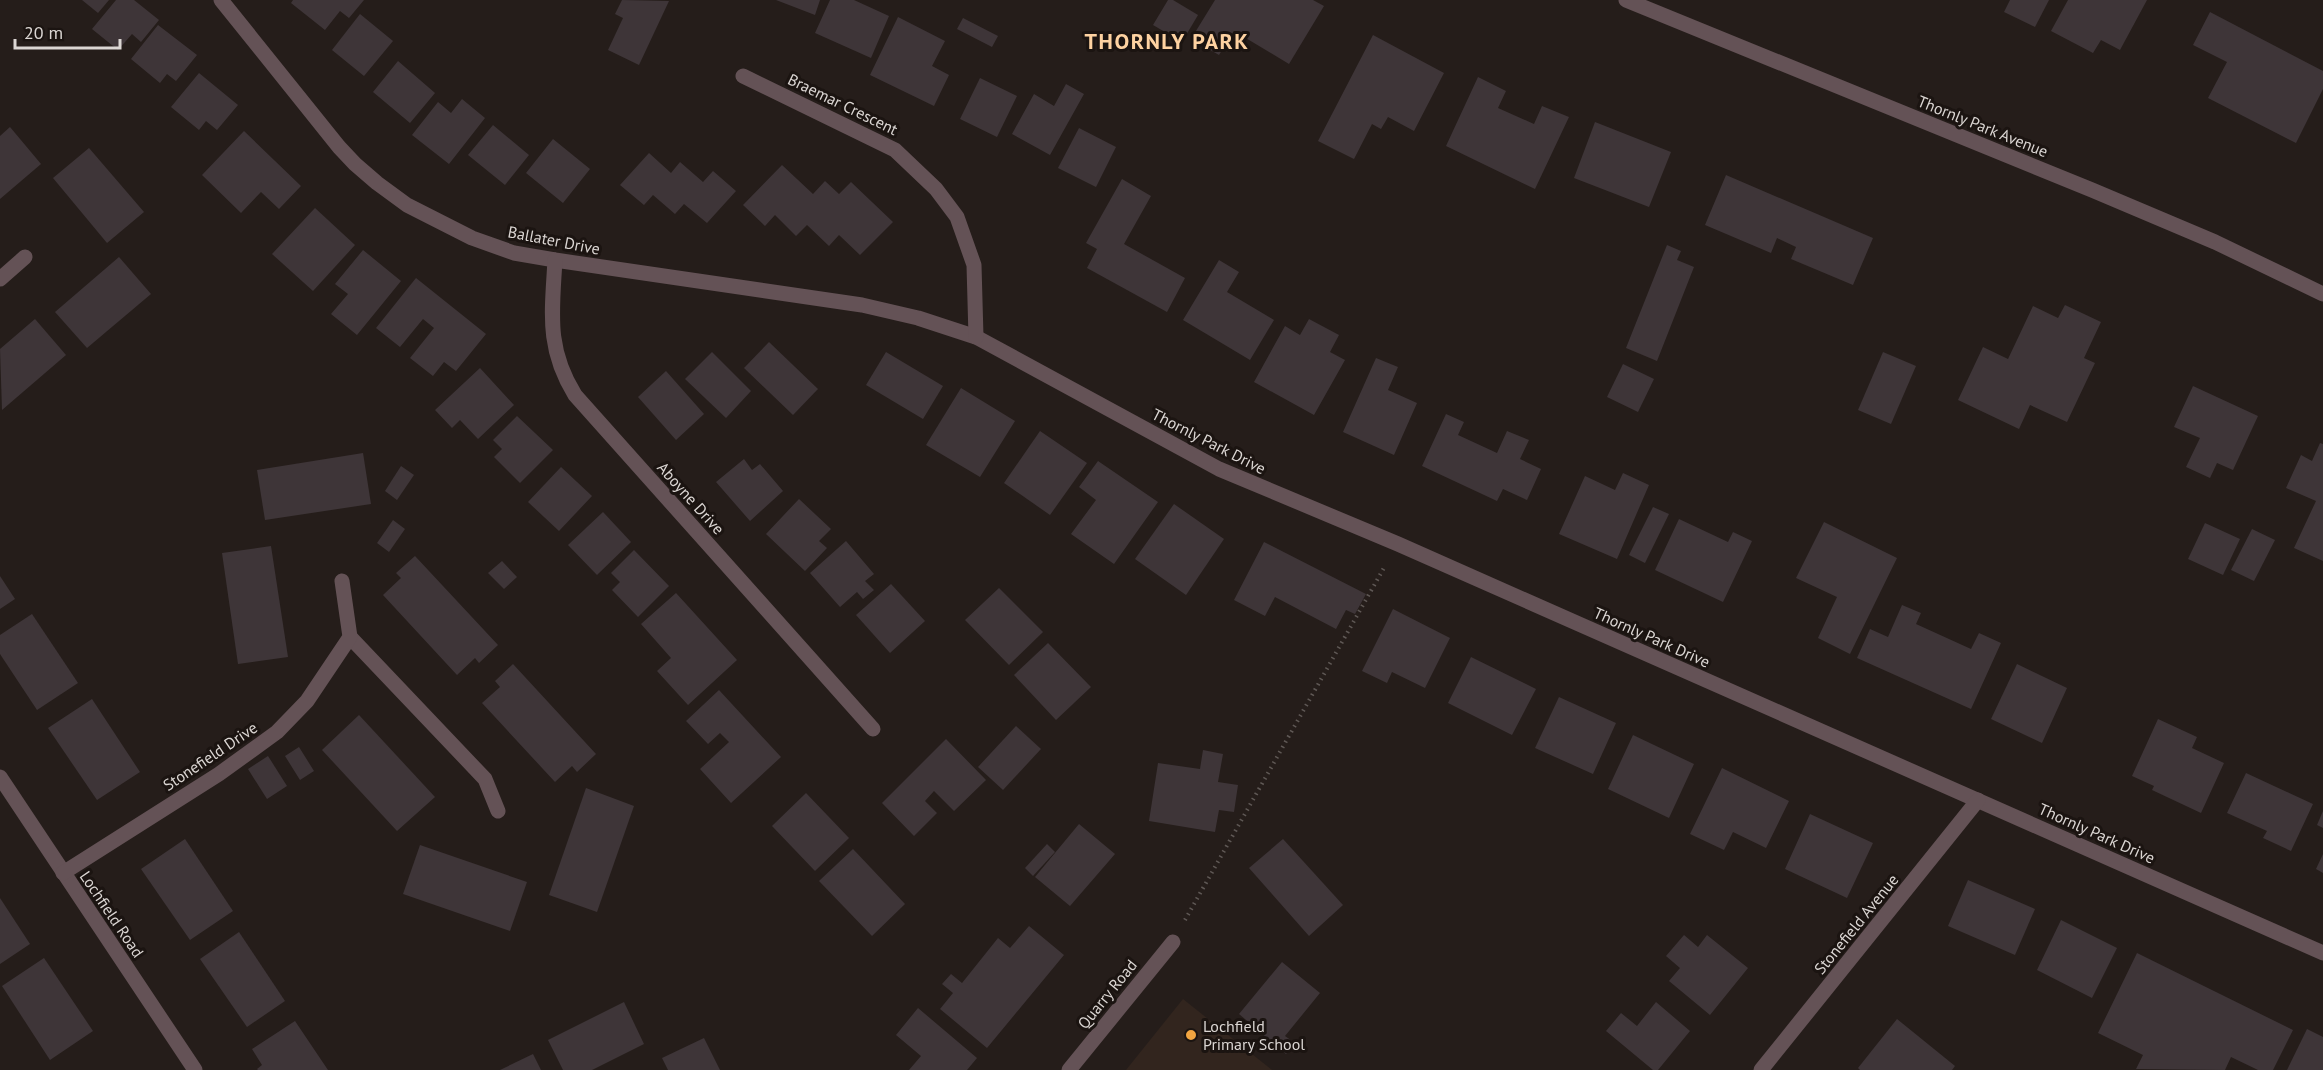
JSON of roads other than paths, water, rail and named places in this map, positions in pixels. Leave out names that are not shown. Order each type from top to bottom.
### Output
[{"type":"street","name":"Ballater Drive","points":[[221,0],[355,164],[406,205],[472,238],[514,253],[862,305],[918,318],[976,337]]},
{"type":"street","name":"Thornly Park Avenue","points":[[1626,0],[2092,190],[2215,242],[2323,294]]},
{"type":"street","name":"Braemar Crescent","points":[[743,76],[895,150],[936,189],[957,217],[974,265],[976,337]]},
{"type":"street","points":[[0,279],[25,257]]},
{"type":"street","name":"Aboyne Drive","points":[[555,260],[552,320],[555,352],[563,375],[575,395],[873,729]]},
{"type":"street","name":"Thornly Park Drive","points":[[976,337],[1219,469],[1398,544],[2323,952]]},
{"type":"street","points":[[342,580],[350,637],[485,779],[498,811]]},
{"type":"street","name":"Stonefield Drive","points":[[63,873],[219,774],[277,732],[307,701],[350,637]]},
{"type":"street","name":"Lochfield Road","points":[[0,777],[195,1070]]},
{"type":"street","name":"Stonefield Avenue","points":[[1761,1070],[1978,800]]},
{"type":"street","name":"Quarry Road","points":[[1069,1070],[1173,942]]},
{"type":"place","name":"Lochfield Primary School","points":[[1191,1035]]},
{"type":"district","name":"THORNLY PARK","points":[[1167,41]]}]
